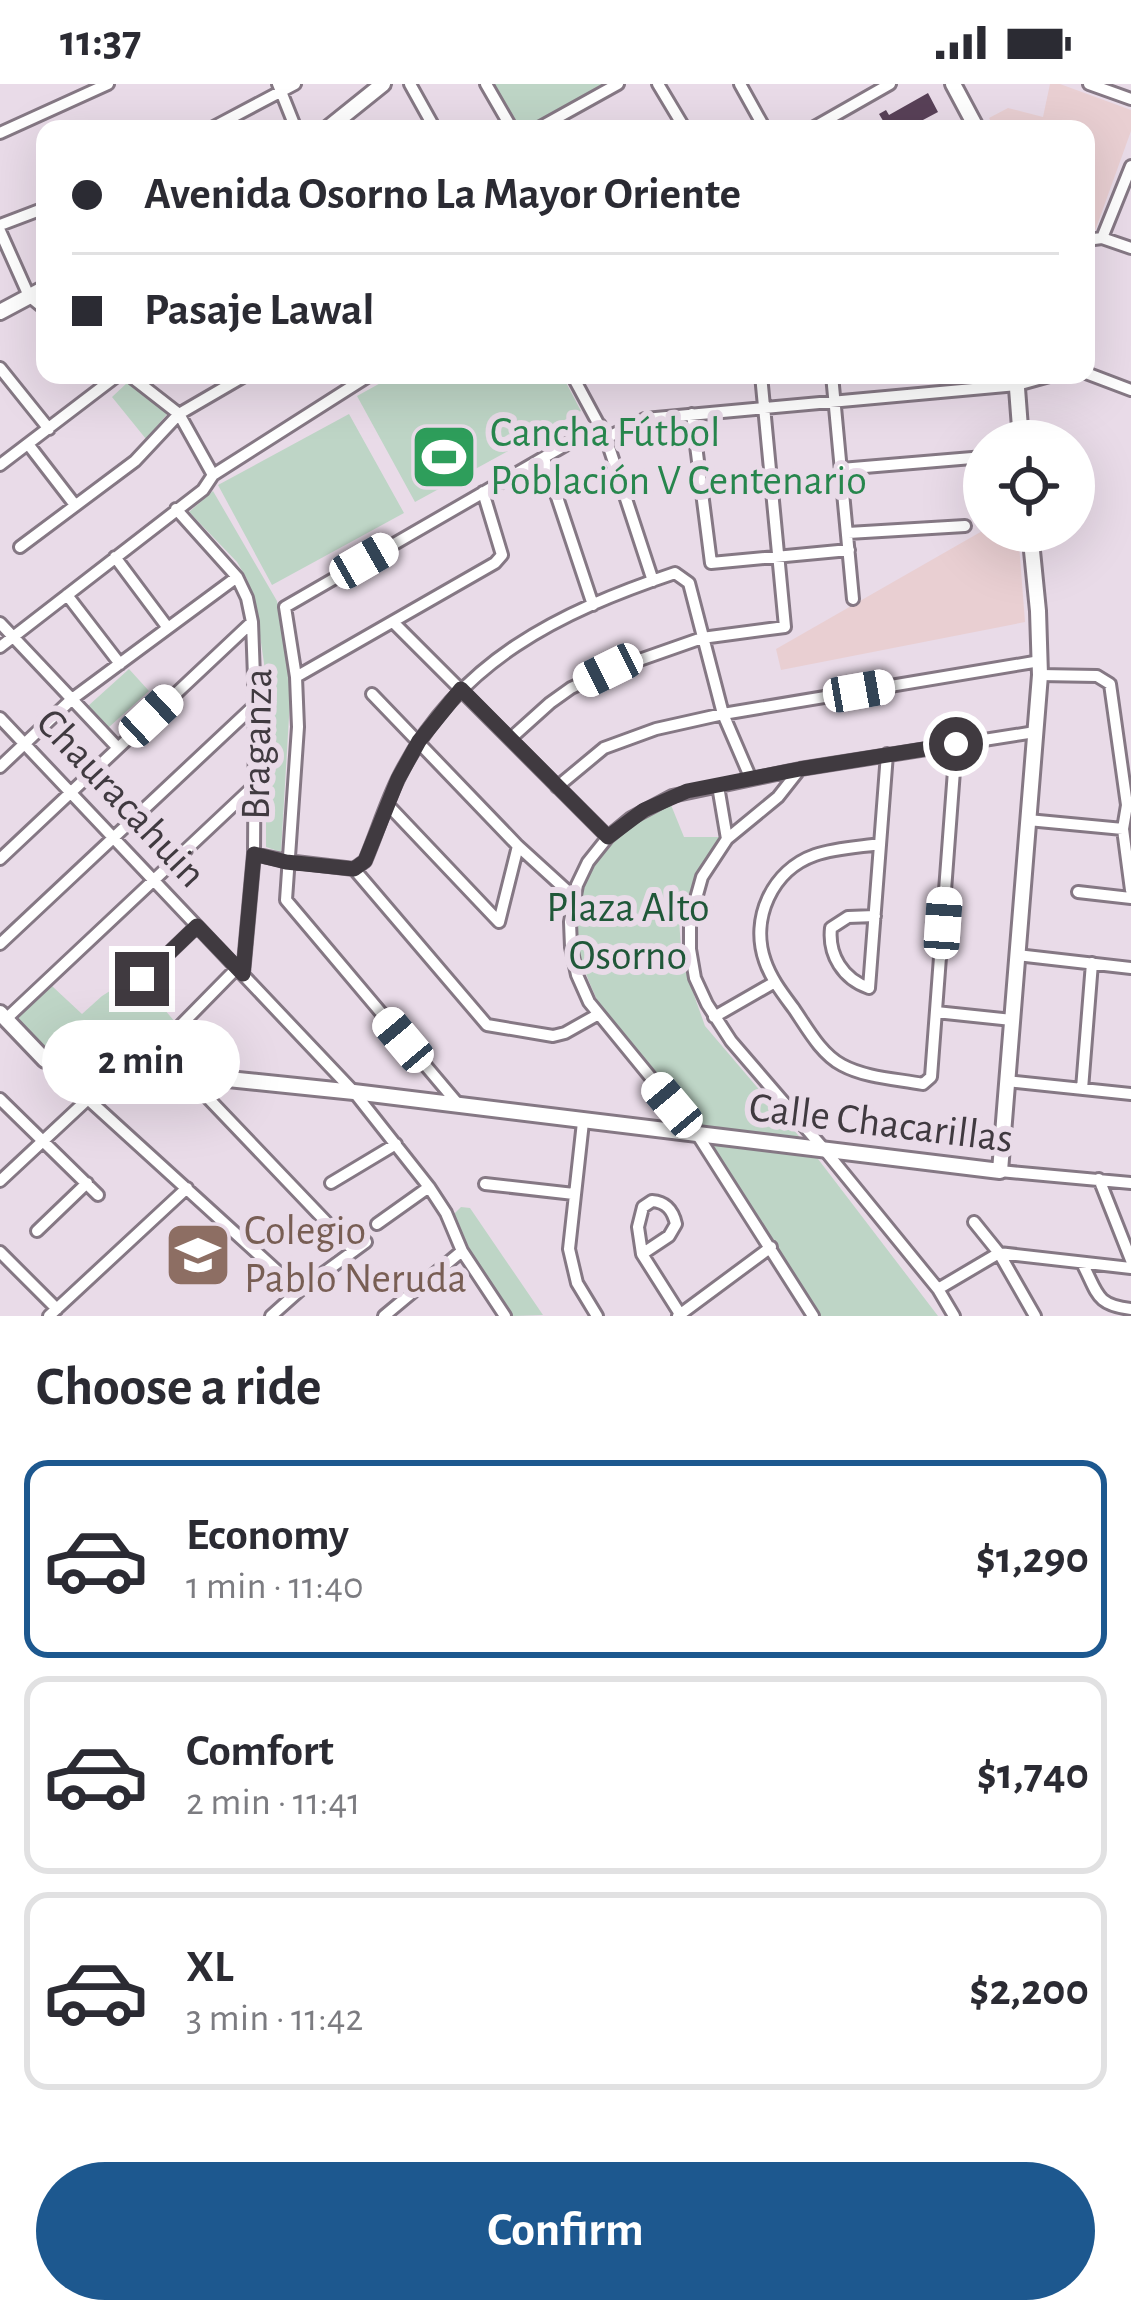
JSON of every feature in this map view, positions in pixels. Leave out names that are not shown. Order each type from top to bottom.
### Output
[{"type":"street","points":[[0,133],[108,84]]},
{"type":"street","points":[[225,120],[279,88],[295,84]]},
{"type":"street","points":[[351,120],[383,84]]},
{"type":"street","points":[[410,84],[430,120]]},
{"type":"street","points":[[485,84],[507,120]]},
{"type":"street","points":[[553,120],[618,84]]},
{"type":"street","points":[[658,84],[677,120]]},
{"type":"street","points":[[758,84],[742,88],[760,120]]},
{"type":"street","points":[[829,120],[890,84]]},
{"type":"street","points":[[953,84],[971,120]]},
{"type":"street","points":[[1089,84],[1131,99]]},
{"type":"street","points":[[279,88],[292,120]]},
{"type":"street","points":[[1102,238],[1130,171]]},
{"type":"street","points":[[36,212],[0,228],[28,296],[36,302]]},
{"type":"street","points":[[1095,239],[1131,248]]},
{"type":"street","points":[[0,312],[36,293]]},
{"type":"street","points":[[0,368],[49,429]]},
{"type":"street","points":[[1095,376],[1131,390]]},
{"type":"street","points":[[0,464],[106,384]]},
{"type":"street","points":[[141,384],[179,414],[213,475]]},
{"type":"street","points":[[20,547],[135,461],[179,414],[231,384]]},
{"type":"street","points":[[0,646],[203,490],[213,475],[351,384]]},
{"type":"street","points":[[577,384],[606,438],[653,581]]},
{"type":"street","points":[[510,739],[571,688],[608,670],[702,638],[785,627],[762,384]]},
{"type":"street","points":[[833,384],[853,599]]},
{"type":"street","points":[[606,438],[645,419],[982,384]]},
{"type":"street","points":[[1016,384],[1019,420]]},
{"type":"street","points":[[692,414],[711,563],[849,550]]},
{"type":"street","points":[[296,677],[495,563],[502,555],[483,492],[600,425]]},
{"type":"street","points":[[28,444],[75,505]]},
{"type":"street","points":[[544,458],[593,604]]},
{"type":"street","points":[[842,469],[963,459]]},
{"type":"street","name":"Braganza","points":[[460,1107],[289,906],[286,862],[298,727],[285,607],[483,492]]},
{"type":"street","points":[[176,509],[236,578],[247,598],[255,705],[254,854],[240,971],[180,1026]]},
{"type":"street","points":[[848,533],[963,526]]},
{"type":"street","points":[[1000,1171],[1040,668],[1032,552]]},
{"type":"street","points":[[115,557],[168,628]]},
{"type":"street","points":[[254,854],[354,869],[365,861],[419,741],[461,689],[510,648],[547,626],[675,573],[689,583],[723,714],[751,779]]},
{"type":"street","points":[[0,767],[72,699],[236,578]]},
{"type":"street","points":[[67,595],[120,664]]},
{"type":"street","points":[[0,622],[118,748]]},
{"type":"street","points":[[0,859],[252,622]]},
{"type":"street","points":[[393,622],[608,837]]},
{"type":"street","points":[[557,787],[604,748],[656,729],[723,714],[1040,668],[1097,676],[1110,684],[1129,805],[1123,829],[1131,890],[1078,892]]},
{"type":"street","points":[[372,694],[518,846],[574,897]]},
{"type":"street","points":[[0,944],[255,705]]},
{"type":"street","name":"Chauracahuin","points":[[0,718],[354,1092],[446,1213],[498,1314]]},
{"type":"street","points":[[796,1316],[810,1312],[771,1247],[697,1134],[596,1015],[582,989],[570,934],[574,897],[588,862],[631,818],[687,791],[1035,732]]},
{"type":"street","points":[[880,844],[816,855],[779,880],[763,910],[764,960],[814,1040],[837,1064],[861,1074],[923,1084],[932,1077],[956,744]]},
{"type":"street","points":[[875,916],[848,917],[832,928],[829,946],[844,973],[869,988],[875,916],[886,754]]},
{"type":"street","points":[[800,769],[778,797],[727,839],[702,877],[690,920],[692,964],[700,992],[730,1041],[938,1288],[954,1316]]},
{"type":"street","points":[[255,785],[3,1016],[45,1060],[299,1291]]},
{"type":"street","points":[[718,786],[727,839]]},
{"type":"street","points":[[388,806],[499,922],[518,846]]},
{"type":"street","points":[[1028,820],[1123,829]]},
{"type":"street","points":[[354,869],[490,1028],[553,1036],[596,1015]]},
{"type":"street","points":[[142,979],[197,926]]},
{"type":"street","points":[[1017,955],[1131,968]]},
{"type":"street","points":[[1082,1089],[1092,963]]},
{"type":"street","points":[[714,1017],[775,982]]},
{"type":"street","points":[[936,1012],[1012,1020]]},
{"type":"street","name":"Calle Chacarillas","points":[[45,1060],[1131,1183]]},
{"type":"street","points":[[187,1076],[353,1250]]},
{"type":"street","points":[[1007,1081],[1131,1094]]},
{"type":"street","points":[[0,1181],[88,1097]]},
{"type":"street","points":[[0,1099],[98,1195]]},
{"type":"street","points":[[583,1122],[570,1260],[581,1293],[597,1316]]},
{"type":"street","points":[[331,1183],[397,1144]]},
{"type":"street","points":[[938,1288],[999,1253],[1131,1264],[1100,1179]]},
{"type":"street","points":[[37,1231],[87,1183]]},
{"type":"street","points":[[485,1184],[574,1195]]},
{"type":"street","points":[[376,1224],[429,1187]]},
{"type":"street","points":[[2,1257],[53,1312],[188,1188]]},
{"type":"street","points":[[642,1253],[669,1236],[676,1225],[673,1212],[661,1202],[643,1207],[638,1227],[642,1253],[679,1315],[771,1247]]},
{"type":"street","points":[[974,1222],[999,1253],[1035,1316]]},
{"type":"street","points":[[271,1316],[366,1242]]},
{"type":"street","points":[[384,1316],[462,1250]]},
{"type":"street","points":[[1082,1263],[1102,1301],[1131,1309]]},
{"type":"shaded area","points":[[1050,84],[1131,110],[1131,131],[1095,231],[1095,120],[989,118],[1008,108],[1043,117]]},
{"type":"shaded area","points":[[963,542],[963,552],[1020,552],[1025,622],[781,670],[776,649]]},
{"type":"green space","points":[[489,84],[605,84],[544,120],[509,120]]},
{"type":"green space","points":[[131,384],[168,413],[146,439],[112,397]]},
{"type":"green space","name":"Cancha Fútbol Población V Centenario","points":[[379,384],[567,384],[581,411],[415,502],[357,396]]},
{"type":"green space","name":"Cancha Fútbol Población V Centenario","points":[[349,414],[404,513],[272,585],[218,485]]},
{"type":"green space","points":[[213,491],[277,601],[291,683],[281,852],[266,847],[266,677],[256,608],[237,562],[189,512]]},
{"type":"green space","points":[[129,669],[149,691],[108,728],[88,706]]},
{"type":"green space","name":"Plaza Alto Osorno","points":[[671,805],[684,837],[724,837],[679,920],[682,961],[705,1026],[815,1155],[938,1316],[817,1316],[778,1253],[604,1015],[578,948],[576,904],[582,884],[591,866],[619,835]]},
{"type":"green space","points":[[135,975],[205,1057],[43,1050],[15,1020],[52,986],[82,1014]]},
{"type":"green space","points":[[461,1207],[470,1208],[543,1315],[513,1316],[470,1251],[453,1215]]},
{"type":"building","points":[[928,93],[938,112],[923,120],[883,120],[879,114],[886,110],[889,115]]},
{"type":"place","name":"Cancha Fútbol Población V Centenario","points":[[444,457]]},
{"type":"place","name":"Colegio Pablo Neruda","points":[[198,1255]]},
{"type":"route","points":[[142,979],[197,926],[243,974],[254,854],[354,869],[365,861],[419,741],[461,689],[608,837],[657,802],[687,791],[956,744]]}]
